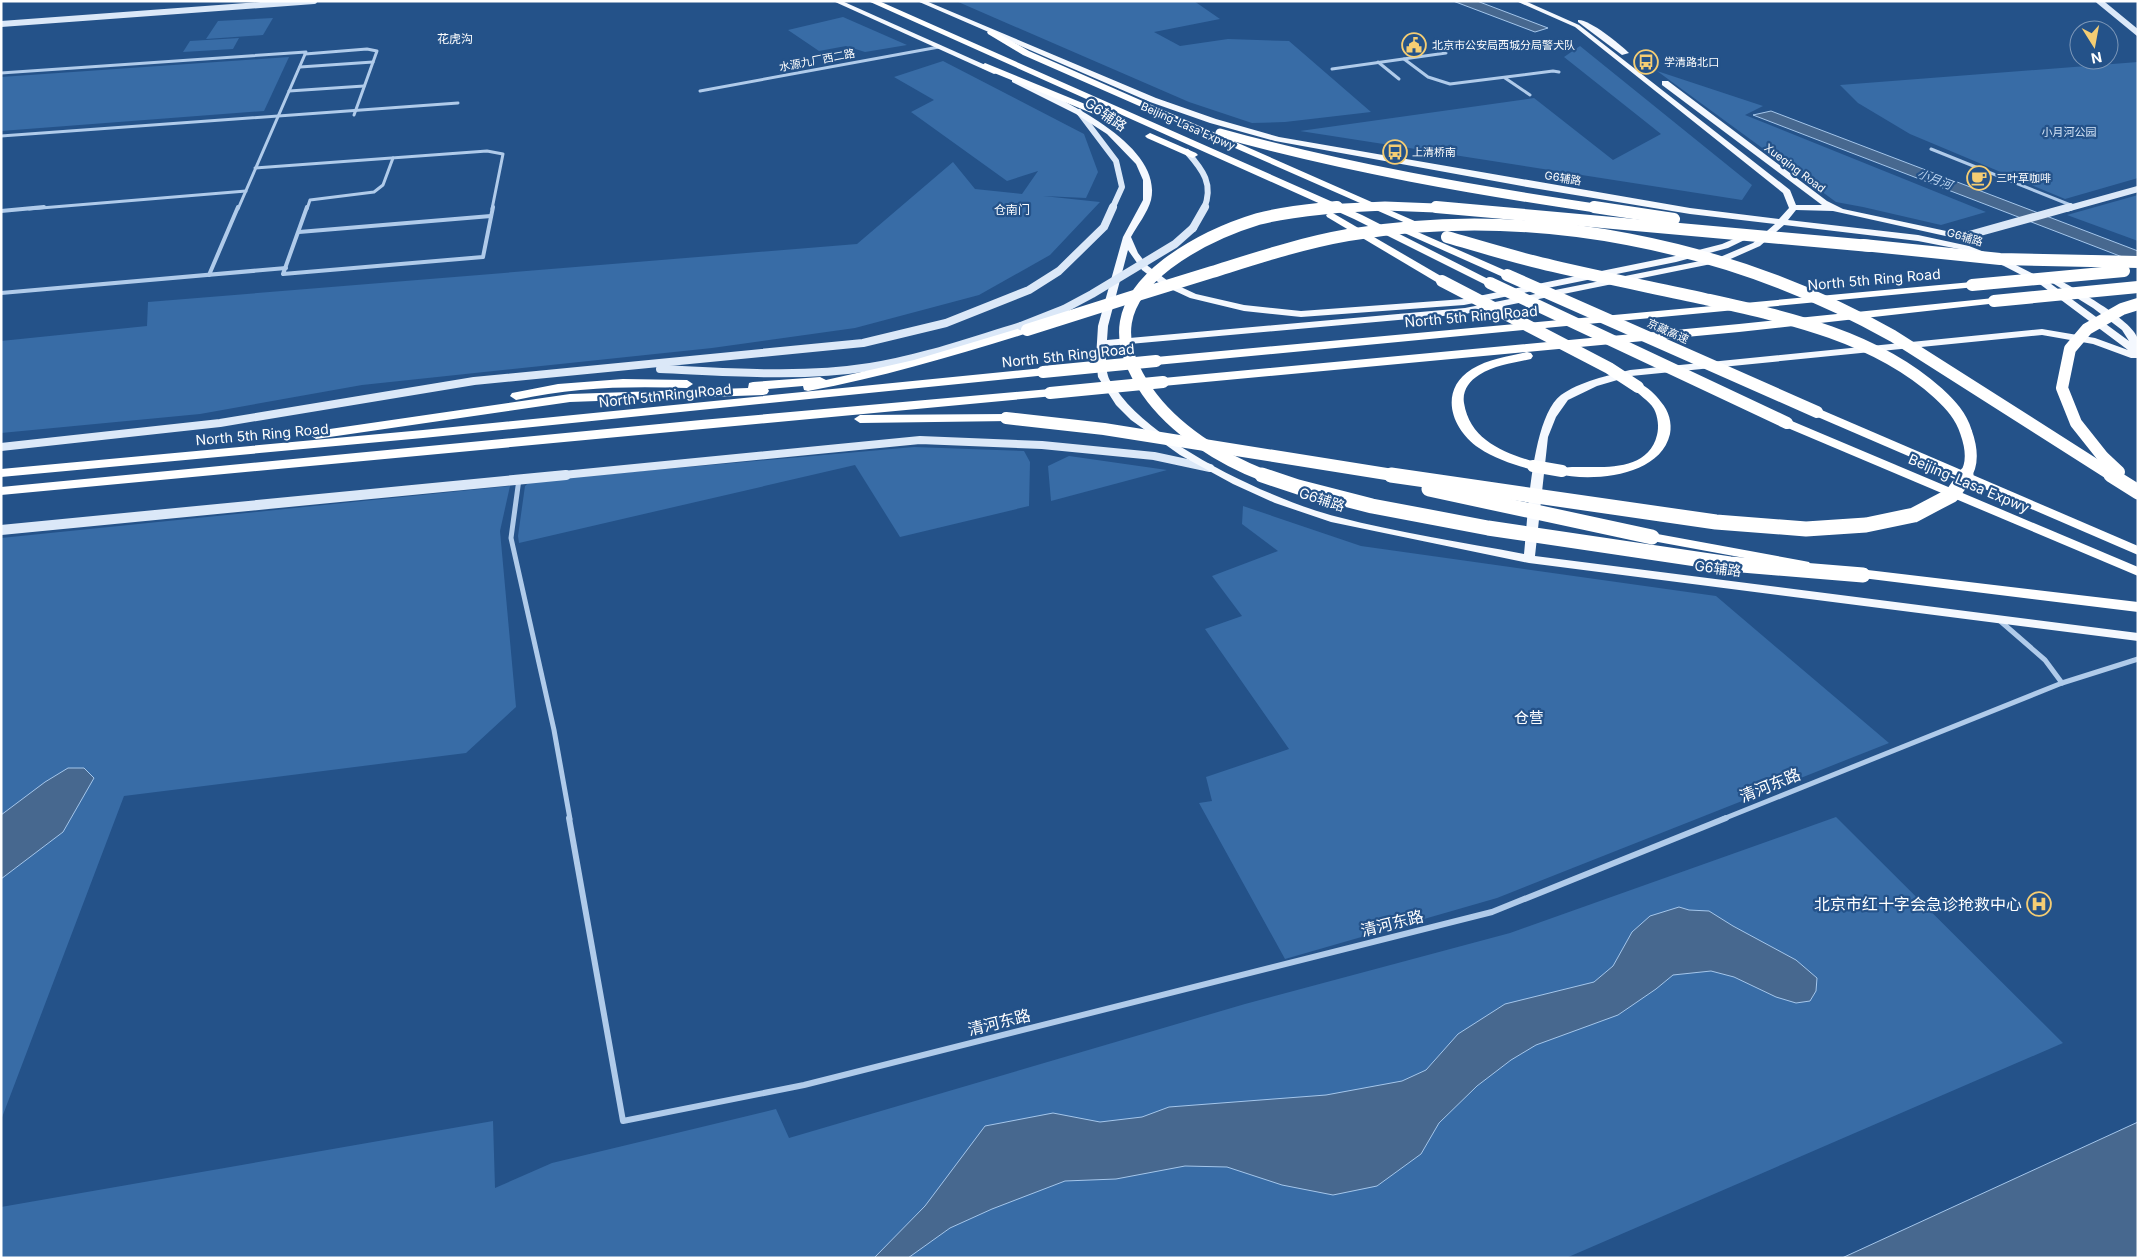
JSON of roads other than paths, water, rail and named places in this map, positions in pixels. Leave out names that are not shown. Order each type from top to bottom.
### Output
[{"type":"highway","name":"Beijing-Lasa Expwy","points":[[872,1],[1358,217],[1787,423],[2138,572]]},
{"type":"highway","name":"Beijing-Lasa Expwy","points":[[886,1],[1508,275]]},
{"type":"highway","points":[[701,424],[920,417],[1006,418],[1114,430],[1331,466],[1716,522],[1806,529],[1866,525],[1914,515],[1952,495],[1969,470],[1971,446],[1962,419],[1943,398],[1919,376],[1887,357],[1848,339],[1798,322],[1745,308],[1552,266],[1447,237],[1026,53],[991,32]]},
{"type":"highway","points":[[985,66],[1114,119],[1340,220],[1442,281],[1609,368],[1638,387],[1659,408],[1664,421],[1663,441],[1643,462],[1626,469],[1607,472],[1562,471],[1511,460],[1491,450],[1464,427],[1458,416],[1457,397],[1459,388],[1469,377],[1484,367],[1540,354],[1739,328]]},
{"type":"highway","points":[[1161,112],[1220,133],[1277,150],[1388,175],[1579,205],[1870,246]]},
{"type":"highway","points":[[2138,262],[2053,261],[1977,257],[1466,209],[1400,206],[1334,208],[1286,214],[1252,222],[1220,232],[1192,244],[1166,262],[1147,281],[1132,301],[1123,324],[1125,348],[1135,374],[1152,399],[1180,425],[1207,446],[1250,470],[1345,500],[1452,522],[1711,562],[1988,588],[2138,608]]},
{"type":"highway","points":[[105,464],[374,427],[452,413],[570,398],[760,391],[858,378],[917,363],[1024,328],[1242,262],[1347,235],[1412,226],[1476,223],[1592,232],[1650,244],[1703,257],[1810,294],[1868,322],[1927,357],[2138,491]]},
{"type":"highway","name":"North 5th Ring Road","points":[[1,473],[443,432],[1156,361],[2138,269]]},
{"type":"highway","name":"京藏高速","points":[[1508,275],[1817,412]]},
{"type":"highway","points":[[1,491],[1739,328],[2138,287]]},
{"type":"highway","points":[[2138,304],[2122,309],[2087,329],[2070,349],[2062,388],[2076,423],[2103,457],[2138,491]]},
{"type":"highway","name":"Beijing-Lasa Expwy","points":[[1817,412],[2138,550]]},
{"type":"highway","points":[[1,464],[79,466]]},
{"type":"highway","points":[[1331,466],[1473,499],[1652,537],[1863,575]]},
{"type":"main road","name":"G6辅路","points":[[836,1],[985,66],[1079,112],[1110,132],[1140,163],[1147,180],[1147,200],[1127,237],[1103,326],[1103,377],[1120,403],[1135,418],[1184,453],[1210,468],[1279,501],[1335,520],[1529,558],[2138,637]]},
{"type":"main road","name":"G6辅路","points":[[920,1],[1153,100],[1213,121],[1278,139],[1537,186],[1690,211],[1918,238],[1966,248],[2007,264],[2044,283],[2110,330],[2138,355]]},
{"type":"main road","name":"Xueqing Road","points":[[1519,1],[1577,26],[1642,75],[1787,192],[1793,208]]},
{"type":"main road","name":"Xueqing Road","points":[[1537,1],[1589,26],[1814,197],[1840,211],[1962,237],[2028,266],[2096,306],[2126,328],[2138,347]]},
{"type":"main road","points":[[1102,343],[1465,311],[1736,256],[1759,244],[1793,208],[1817,207],[1840,211]]},
{"type":"main road","points":[[1127,237],[1134,253],[1145,268],[1165,283],[1193,296],[1244,308],[1301,314],[1464,302],[1676,259],[1726,246],[1782,221]]},
{"type":"main road","points":[[1529,558],[1543,437],[1551,417],[1564,398],[1592,384],[1630,373],[2042,332],[2096,341],[2138,355]]},
{"type":"street","points":[[1,22],[261,1]]},
{"type":"street","points":[[1,22],[314,1]]},
{"type":"street","points":[[2099,1],[2138,33]]},
{"type":"street","points":[[2109,1],[2138,24]]},
{"type":"street","name":"水源九厂西二路","points":[[700,91],[939,47]]},
{"type":"street","points":[[1,73],[306,52],[306,54],[377,51],[354,115]]},
{"type":"street","points":[[1332,69],[1446,53]]},
{"type":"street","points":[[209,274],[306,54]]},
{"type":"street","points":[[1404,59],[1428,77],[1450,84],[1553,71],[1559,72]]},
{"type":"street","points":[[300,67],[373,62]]},
{"type":"street","points":[[1378,62],[1400,79]]},
{"type":"street","points":[[1505,77],[1530,95]]},
{"type":"street","points":[[289,91],[364,86]]},
{"type":"street","points":[[1,136],[458,103]]},
{"type":"street","points":[[1,447],[220,423],[474,381],[863,343],[946,323],[1029,290],[1059,271],[1104,227],[1122,187],[1116,161],[1079,112]]},
{"type":"street","points":[[1931,149],[2076,208]]},
{"type":"street","points":[[255,168],[487,151],[503,154],[482,257],[283,274],[310,200],[374,192],[383,185],[393,158]]},
{"type":"street","points":[[621,367],[770,373],[818,372],[869,367],[915,358],[1024,328],[1092,294],[1175,244],[1193,228],[1206,210],[1209,191],[1205,174],[1187,152]]},
{"type":"street","points":[[1,211],[246,190]]},
{"type":"street","points":[[1962,237],[2138,190]]},
{"type":"street","points":[[299,232],[491,216]]},
{"type":"street","points":[[1,293],[286,268]]},
{"type":"street","points":[[1,530],[920,440],[1052,446],[1154,456],[1210,468]]},
{"type":"street","name":"清河东路","points":[[520,480],[511,538],[554,730],[623,1121],[804,1085],[1492,912],[2062,683],[2138,658]]},
{"type":"street","points":[[1998,619],[2045,660],[2062,683]]},
{"type":"water","points":[[1453,1],[1477,1],[1548,28],[1535,32]]},
{"type":"water","name":"小月河","points":[[1771,111],[2138,251],[2138,263],[1753,115]]},
{"type":"water","points":[[68,768],[84,768],[94,778],[63,832],[1,879],[1,815],[45,782]]},
{"type":"water","points":[[1679,907],[1689,910],[1709,911],[1796,960],[1817,978],[1816,991],[1810,1001],[1796,1003],[1776,997],[1734,977],[1711,971],[1673,975],[1618,1015],[1536,1045],[1511,1060],[1477,1086],[1439,1123],[1421,1154],[1377,1186],[1333,1195],[1282,1185],[1227,1167],[1185,1166],[1116,1179],[1065,1181],[992,1209],[950,1228],[908,1258],[874,1258],[925,1206],[985,1126],[1053,1113],[1100,1122],[1142,1117],[1169,1107],[1326,1095],[1402,1081],[1426,1070],[1458,1034],[1505,1004],[1594,982],[1613,966],[1632,932],[1650,916]]},
{"type":"water","points":[[2138,1122],[2138,1258],[1842,1258]]},
{"type":"place","name":"北京市公安局西城分局警犬队","points":[[1414,45]]},
{"type":"place","name":"学清路北口","points":[[1646,62]]},
{"type":"place","name":"上清桥南","points":[[1395,152]]},
{"type":"place","name":"三叶草咖啡","points":[[1979,178]]},
{"type":"place","name":"北京市红十字会急诊抢救中心","points":[[2039,904]]},
{"type":"district","name":"花虎沟","points":[[455,38]]},
{"type":"district","name":"仓南门","points":[[1012,209]]},
{"type":"district","name":"仓营","points":[[1529,717]]},
{"type":"park label","name":"小月河公园","points":[[2069,132]]}]
